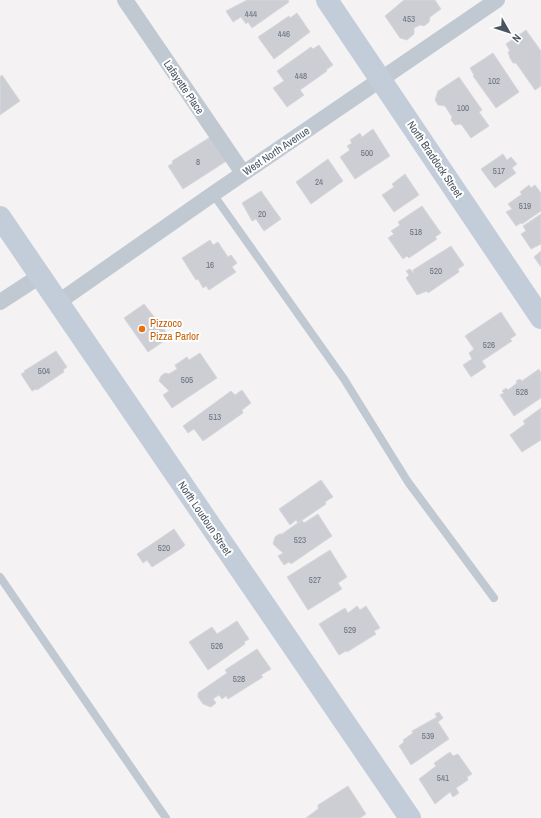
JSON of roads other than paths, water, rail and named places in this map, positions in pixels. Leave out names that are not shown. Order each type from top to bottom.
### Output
[{"type":"street","name":"Lafayette Place","points":[[125,0],[243,173]]},
{"type":"street","name":"North Braddock Street","points":[[327,0],[382,79],[541,318]]},
{"type":"street","name":"West North Avenue","points":[[58,303],[243,173],[497,0]]},
{"type":"street","name":"North Loudoun Street","points":[[0,217],[410,818]]},
{"type":"street","points":[[0,302],[40,276]]},
{"type":"lane","points":[[213,194],[344,379],[408,482],[494,598]]},
{"type":"lane","points":[[0,577],[166,818]]},
{"type":"place","name":"Pizzoco Pizza Parlor","points":[[142,329]]}]
